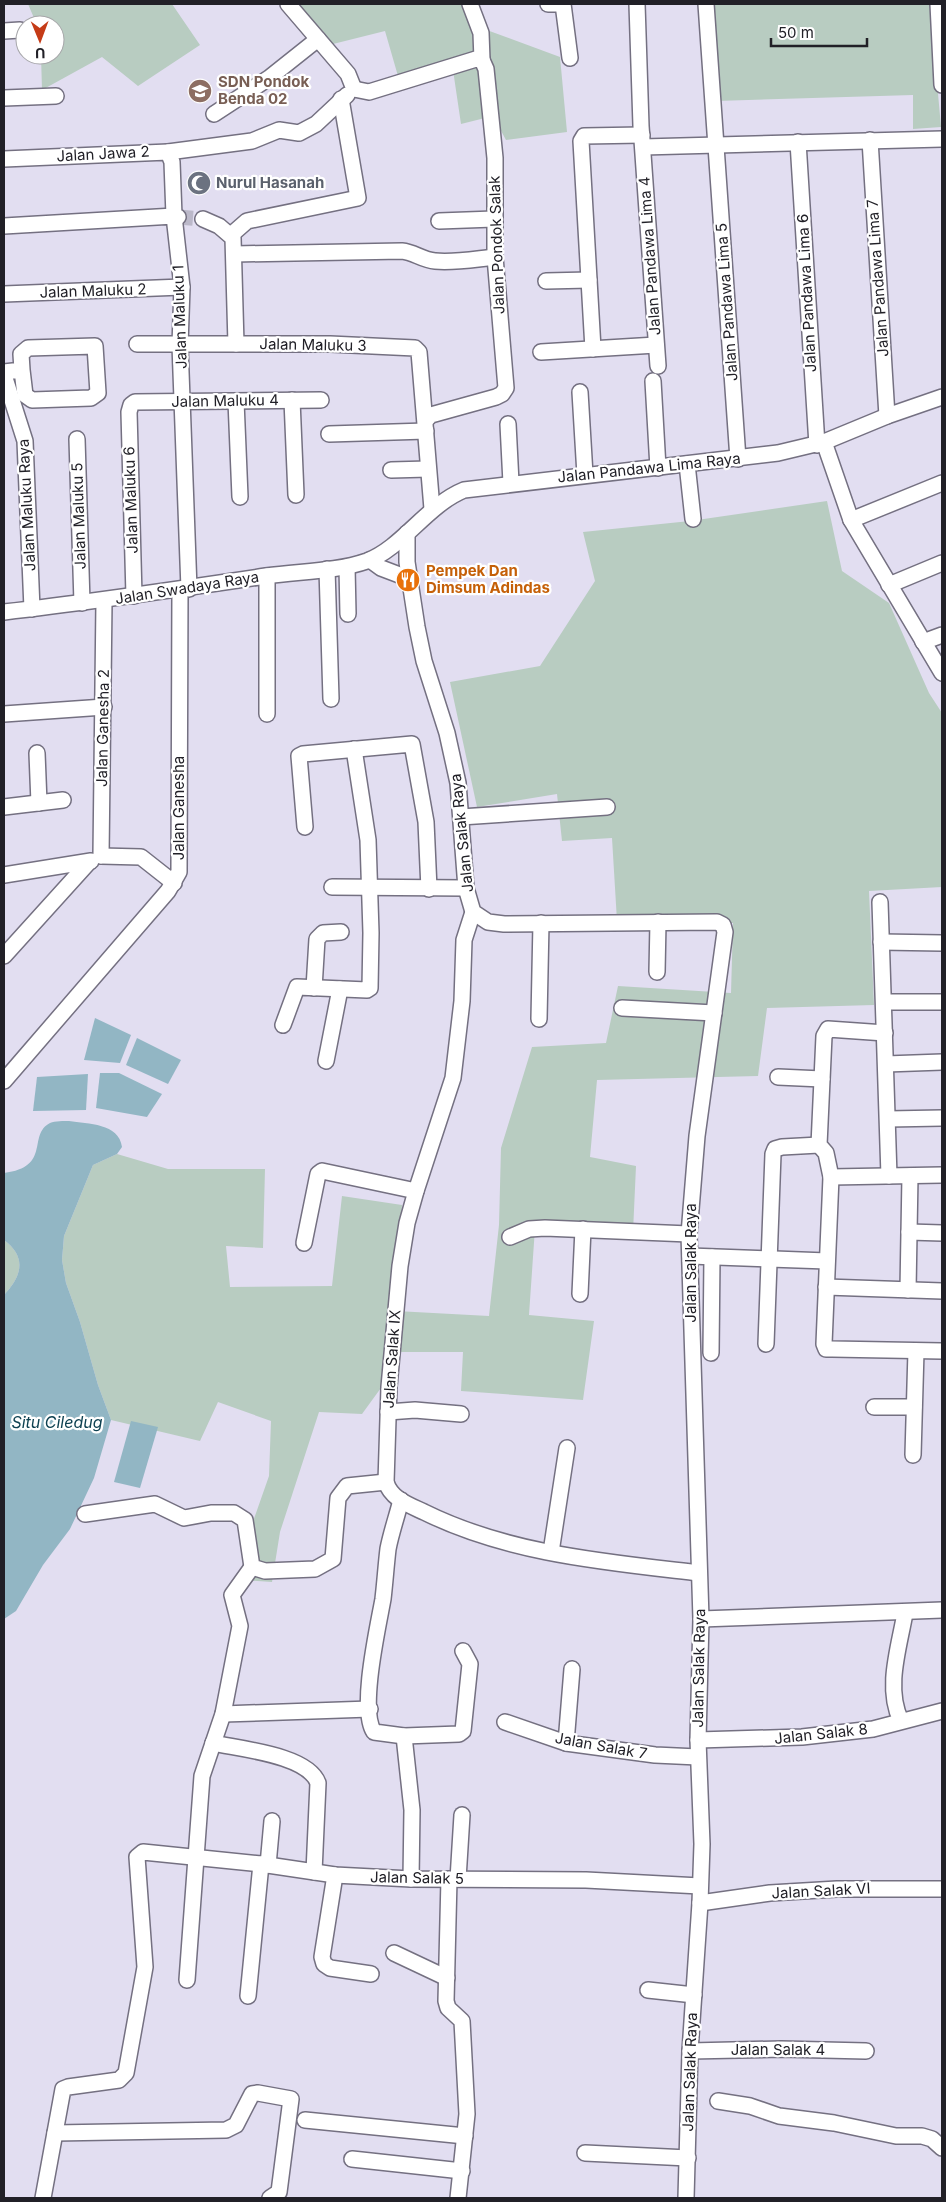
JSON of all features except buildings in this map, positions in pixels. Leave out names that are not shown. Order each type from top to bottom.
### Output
[{"type":"street","points":[[288,4],[348,74],[354,89]]},
{"type":"street","name":"Jalan Pondok Salak","points":[[426,426],[431,415],[496,397],[502,394],[506,388],[495,257],[495,158],[493,130],[486,68],[482,60],[481,33],[470,4]]},
{"type":"street","points":[[548,4],[561,4],[570,58]]},
{"type":"street","name":"Jalan Pandawa Lima 4","points":[[637,4],[642,141],[658,366]]},
{"type":"street","name":"Jalan Pandawa Lima 5","points":[[706,4],[738,459]]},
{"type":"street","points":[[938,4],[942,85]]},
{"type":"street","points":[[214,114],[269,78],[318,39]]},
{"type":"street","points":[[168,152],[252,141],[278,130],[299,133],[316,124],[354,89],[369,92],[471,60],[482,60]]},
{"type":"street","points":[[4,98],[56,96]]},
{"type":"street","points":[[231,235],[241,224],[255,219],[358,198],[341,99]]},
{"type":"street","points":[[593,349],[581,141],[584,136],[716,144],[942,138]]},
{"type":"street","name":"Jalan Pandawa Lima 7","points":[[870,140],[887,416]]},
{"type":"street","name":"Jalan Pandawa Lima 6","points":[[798,142],[820,443],[851,520],[942,673]]},
{"type":"street","name":"Jalan Jawa 2","points":[[4,159],[168,152],[172,162],[176,217]]},
{"type":"street","points":[[4,226],[176,217]]},
{"type":"street","name":"Jalan Maluku 1","points":[[176,217],[182,287],[180,345],[184,401],[185,590]]},
{"type":"street","points":[[203,219],[219,226],[231,235],[235,254],[236,344]]},
{"type":"street","points":[[439,221],[494,219]]},
{"type":"street","points":[[235,254],[402,251],[412,252],[424,260],[436,262],[495,257]]},
{"type":"street","points":[[546,281],[590,280]]},
{"type":"street","name":"Jalan Maluku 2","points":[[4,294],[182,287]]},
{"type":"street","name":"Jalan Maluku 3","points":[[137,344],[330,344],[415,348],[419,352],[426,426]]},
{"type":"street","points":[[540,352],[656,345]]},
{"type":"street","points":[[95,346],[98,393],[91,398],[32,400],[25,395],[22,370],[20,354],[28,348],[95,346]]},
{"type":"street","points":[[4,374],[22,370]]},
{"type":"street","name":"Jalan Maluku Raya","points":[[4,374],[8,404],[25,441],[32,609]]},
{"type":"street","points":[[653,381],[658,468]]},
{"type":"street","points":[[580,392],[585,476]]},
{"type":"street","points":[[292,400],[296,495]]},
{"type":"street","name":"Jalan Maluku 4","points":[[131,405],[135,402],[321,400]]},
{"type":"street","name":"Jalan Pandawa Lima Raya","points":[[370,560],[407,533],[432,509],[452,494],[464,490],[510,483],[738,459],[820,443],[887,416],[940,400]]},
{"type":"street","points":[[236,401],[240,497]]},
{"type":"street","name":"Jalan Maluku 6","points":[[131,405],[129,412],[134,596]]},
{"type":"street","points":[[508,424],[510,483]]},
{"type":"street","points":[[329,434],[426,426],[432,509]]},
{"type":"street","name":"Jalan Maluku 5","points":[[77,439],[82,598]]},
{"type":"street","points":[[687,464],[693,519]]},
{"type":"street","points":[[391,470],[428,470]]},
{"type":"street","points":[[851,520],[942,484]]},
{"type":"street","name":"Jalan Salak Raya","points":[[407,533],[406,552],[424,661],[453,756],[462,817],[466,888],[473,912],[488,922],[717,922],[723,925],[725,932],[697,1136],[689,1234],[701,1619],[698,1757],[702,1844],[690,2051],[686,2198]]},
{"type":"street","points":[[370,560],[381,568],[410,579]]},
{"type":"street","name":"Jalan Swadaya Raya","points":[[4,612],[32,609],[82,598],[104,601],[267,576],[347,567],[370,560]]},
{"type":"street","points":[[889,585],[942,563]]},
{"type":"street","points":[[347,567],[348,614]]},
{"type":"street","points":[[327,569],[331,699]]},
{"type":"street","points":[[267,576],[267,714]]},
{"type":"street","name":"Jalan Ganesha","points":[[4,1081],[174,883],[179,872],[185,590]]},
{"type":"street","name":"Jalan Ganesha 2","points":[[95,859],[104,707],[104,601]]},
{"type":"street","points":[[923,642],[942,635]]},
{"type":"street","points":[[4,714],[104,707]]},
{"type":"street","points":[[305,826],[299,756],[408,743],[414,748],[426,822],[429,889]]},
{"type":"street","points":[[283,1025],[297,987],[367,990],[370,988],[370,888],[366,821],[354,749]]},
{"type":"street","points":[[37,753],[39,803]]},
{"type":"street","points":[[4,807],[63,800]]},
{"type":"street","points":[[462,817],[607,807]]},
{"type":"street","points":[[4,875],[95,859],[141,857],[174,883]]},
{"type":"street","points":[[4,956],[95,859]]},
{"type":"street","points":[[332,888],[466,888]]},
{"type":"street","points":[[880,902],[889,1176]]},
{"type":"street","name":"Jalan Salak IX","points":[[386,1482],[388,1412],[400,1266],[407,1223],[416,1190],[454,1078],[462,1002],[464,940],[473,912]]},
{"type":"street","points":[[657,972],[658,922]]},
{"type":"street","points":[[539,1019],[541,923]]},
{"type":"street","points":[[314,988],[317,939],[320,934],[341,932]]},
{"type":"street","points":[[882,942],[942,943]]},
{"type":"street","points":[[326,1061],[340,989]]},
{"type":"street","points":[[884,1002],[942,1002]]},
{"type":"street","points":[[622,1008],[714,1013]]},
{"type":"street","points":[[819,1146],[824,1036],[828,1030],[885,1033]]},
{"type":"street","points":[[886,1064],[942,1062]]},
{"type":"street","points":[[778,1077],[822,1079]]},
{"type":"street","points":[[888,1119],[942,1118]]},
{"type":"street","points":[[766,1344],[775,1149],[782,1147],[819,1146],[826,1153],[831,1177],[823,1337],[826,1348],[942,1351]]},
{"type":"street","points":[[304,1244],[318,1174],[322,1171],[416,1190]]},
{"type":"street","points":[[831,1177],[942,1175]]},
{"type":"street","points":[[908,1290],[910,1176]]},
{"type":"street","points":[[510,1237],[529,1229],[689,1234]]},
{"type":"street","points":[[580,1294],[584,1230]]},
{"type":"street","points":[[909,1232],[942,1233]]},
{"type":"street","points":[[690,1256],[828,1261]]},
{"type":"street","points":[[711,1353],[712,1257]]},
{"type":"street","points":[[826,1287],[942,1291]]},
{"type":"street","points":[[913,1455],[916,1351]]},
{"type":"street","points":[[874,1407],[914,1407]]},
{"type":"street","points":[[388,1412],[415,1410],[461,1414]]},
{"type":"street","points":[[551,1552],[567,1448]]},
{"type":"street","points":[[252,1567],[265,1572],[314,1569],[333,1559],[338,1498],[347,1486],[386,1482],[392,1494],[401,1500],[474,1534],[590,1560],[699,1573]]},
{"type":"street","points":[[401,1500],[388,1548],[383,1596],[372,1657],[370,1710],[374,1732],[404,1736],[459,1734],[463,1731],[470,1664],[463,1651]]},
{"type":"street","points":[[85,1514],[155,1504],[184,1518],[211,1513],[234,1513],[245,1520],[252,1567],[232,1594],[240,1626],[223,1714],[202,1776],[194,1858],[187,1980]]},
{"type":"street","points":[[701,1619],[906,1613],[942,1610]]},
{"type":"street","points":[[901,1721],[893,1696],[893,1682],[906,1613]]},
{"type":"street","points":[[566,1743],[572,1668]]},
{"type":"street","points":[[223,1714],[370,1710]]},
{"type":"street","name":"Jalan Salak 8","points":[[698,1740],[802,1737],[873,1729],[942,1711]]},
{"type":"street","name":"Jalan Salak 7","points":[[505,1722],[566,1743],[655,1755],[698,1757]]},
{"type":"street","points":[[404,1736],[412,1810],[411,1879]]},
{"type":"street","points":[[213,1743],[295,1761],[316,1778],[318,1784],[314,1872]]},
{"type":"street","points":[[458,2198],[467,2114],[462,2021],[448,2008],[447,1978],[454,1879],[462,1814]]},
{"type":"street","points":[[248,1996],[264,1864],[272,1821]]},
{"type":"street","name":"Jalan Salak 5","points":[[55,2132],[63,2090],[68,2087],[119,2080],[126,2073],[144,1967],[137,1857],[143,1852],[264,1864],[335,1875],[411,1879],[586,1880],[700,1886]]},
{"type":"street","points":[[335,1875],[322,1957],[324,1964],[330,1968],[371,1974]]},
{"type":"street","name":"Jalan Salak VI","points":[[700,1903],[770,1893],[837,1888],[942,1889]]},
{"type":"street","points":[[394,1953],[447,1978]]},
{"type":"street","points":[[648,1990],[694,1995]]},
{"type":"street","name":"Jalan Salak 4","points":[[690,2051],[781,2049],[866,2051]]},
{"type":"street","points":[[43,2198],[55,2132],[226,2130],[236,2125],[252,2094],[258,2093],[291,2099],[279,2192],[270,2198]]},
{"type":"street","points":[[718,2101],[750,2106],[779,2116],[834,2123],[896,2136],[922,2136],[932,2139],[942,2148]]},
{"type":"street","points":[[305,2120],[465,2136]]},
{"type":"street","points":[[585,2153],[688,2158]]},
{"type":"street","points":[[352,2160],[462,2171]]},
{"type":"green space","points":[[28,4],[172,4],[200,45],[138,86],[102,57],[42,90],[41,65],[65,65],[65,15],[33,15]]},
{"type":"green space","points":[[290,4],[461,4],[484,29],[560,57],[567,132],[506,140],[493,116],[461,124],[453,70],[400,83],[385,31],[329,45]]},
{"type":"green space","points":[[711,4],[930,4],[941,127],[913,129],[913,95],[716,101]]},
{"type":"green space","points":[[827,501],[842,571],[889,603],[929,693],[942,713],[942,887],[869,891],[874,1005],[767,1008],[758,1076],[597,1080],[590,1157],[636,1166],[633,1232],[535,1228],[529,1315],[594,1321],[583,1400],[461,1391],[463,1352],[386,1352],[386,1381],[362,1414],[319,1412],[280,1532],[272,1582],[243,1580],[249,1533],[269,1476],[271,1421],[218,1402],[200,1441],[111,1420],[66,1283],[62,1260],[64,1236],[93,1165],[117,1154],[168,1169],[265,1169],[263,1248],[226,1246],[230,1287],[332,1286],[342,1196],[402,1205],[396,1311],[489,1316],[499,1225],[501,1148],[532,1047],[606,1043],[618,986],[731,993],[733,923],[617,921],[612,838],[562,841],[557,794],[477,807],[450,682],[540,666],[595,581],[583,532],[690,521]]},
{"type":"green space","points":[[4,1240],[16,1253],[19,1267],[15,1281],[4,1295]]},
{"type":"water","points":[[95,1018],[131,1035],[120,1063],[84,1060]]},
{"type":"water","points":[[137,1038],[181,1060],[168,1084],[126,1065]]},
{"type":"water","points":[[100,1073],[119,1073],[162,1094],[147,1117],[96,1108]]},
{"type":"water","points":[[88,1074],[86,1110],[33,1111],[37,1077]]},
{"type":"water","name":"Situ Ciledug","points":[[57,1121],[93,1124],[109,1129],[120,1139],[122,1147],[117,1154],[93,1165],[64,1236],[62,1260],[66,1283],[111,1420],[94,1478],[70,1529],[43,1565],[16,1611],[4,1619],[4,1295],[18,1274],[19,1260],[11,1246],[4,1240],[4,1173],[19,1170],[34,1158],[43,1128]]},
{"type":"water","points":[[131,1421],[158,1427],[140,1488],[114,1482]]},
{"type":"tunnel","points":[[178,217],[203,219]]},
{"type":"place","name":"SDN Pondok Benda 02","points":[[200,91]]},
{"type":"place","name":"Nurul Hasanah","points":[[199,183]]},
{"type":"place","name":"Pempek Dan Dimsum Adindas","points":[[408,580]]}]
